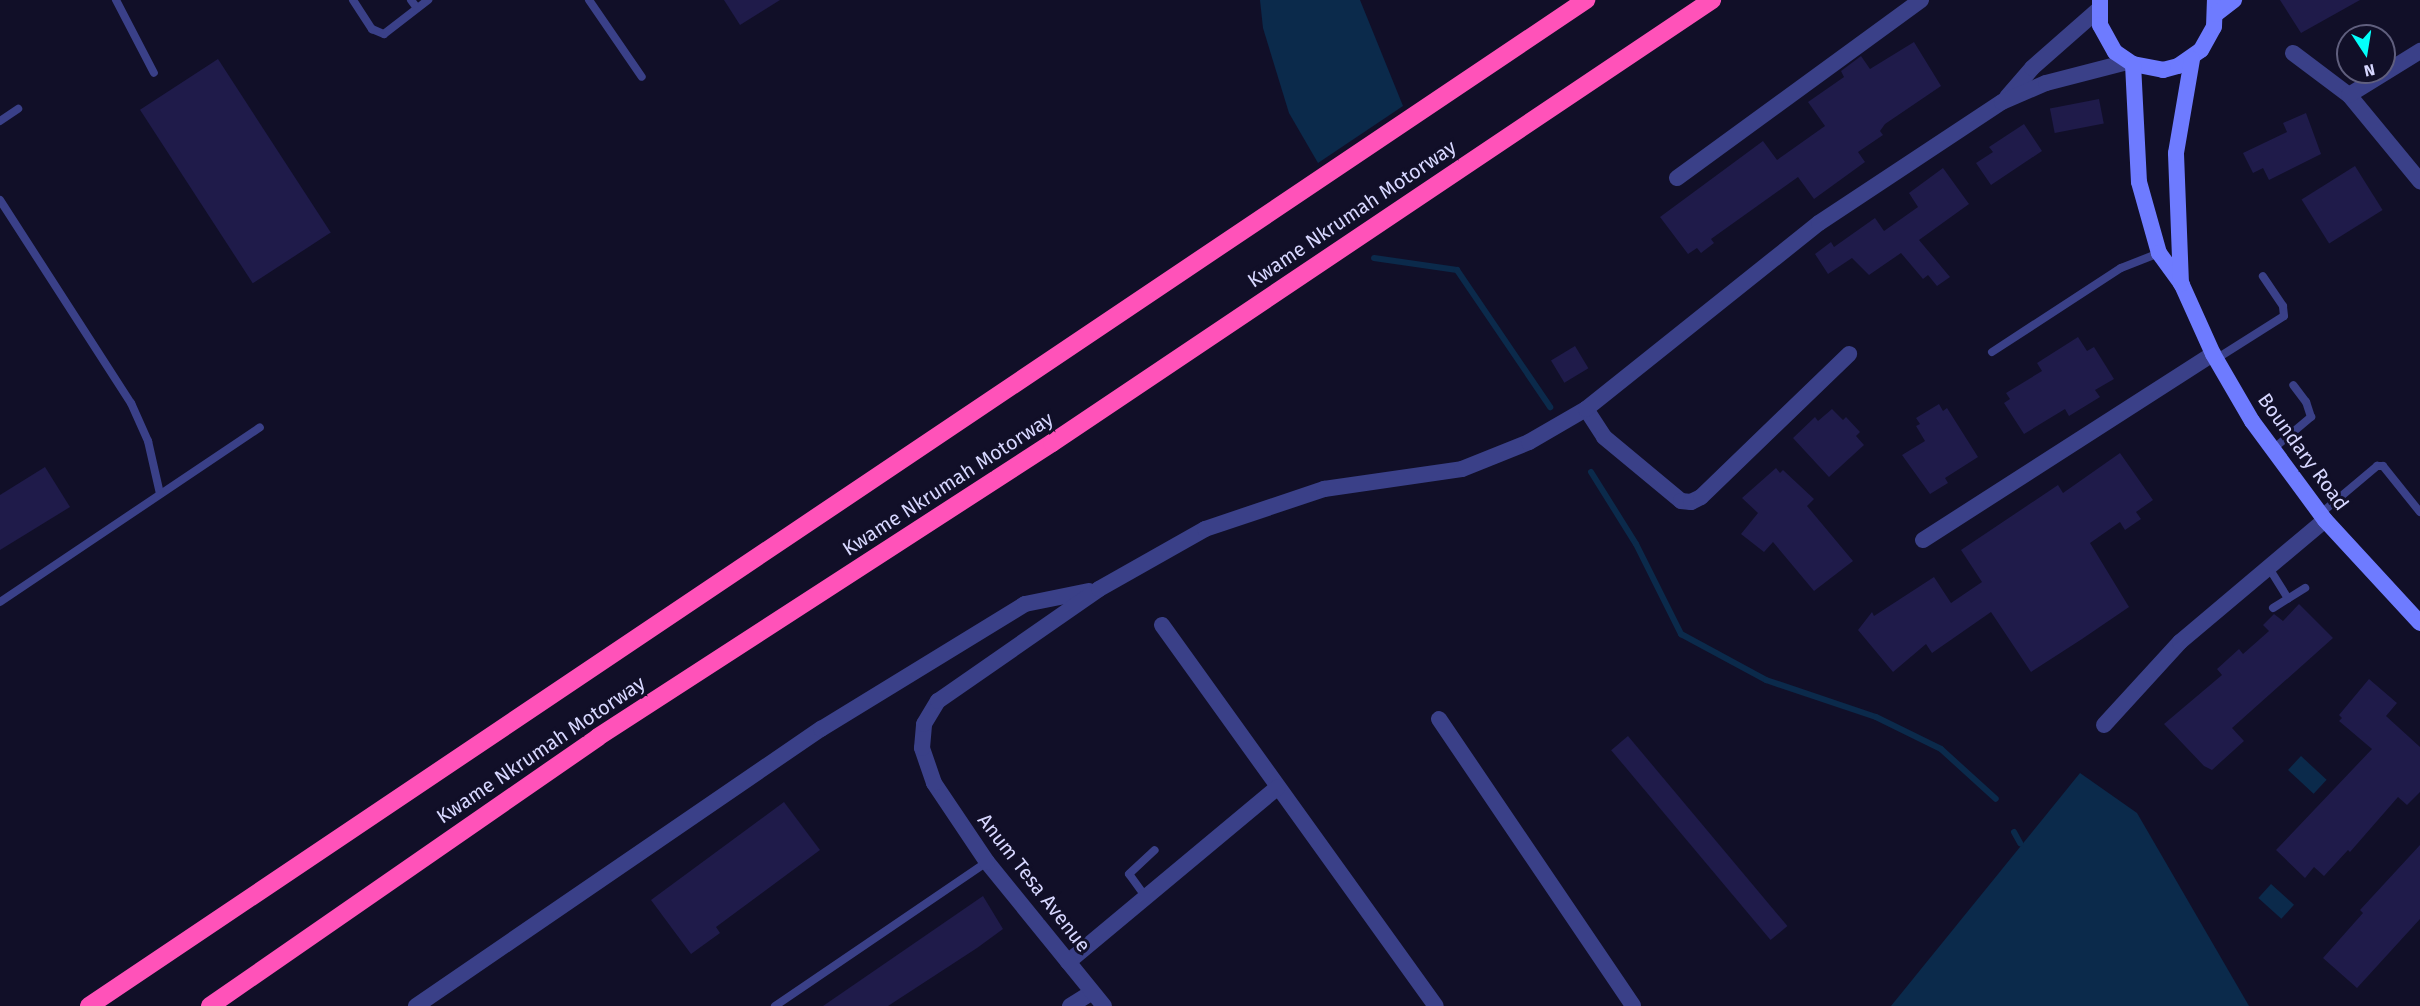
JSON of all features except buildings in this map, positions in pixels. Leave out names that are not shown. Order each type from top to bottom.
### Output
[{"type":"highway","name":"Kwame Nkrumah Motorway","points":[[89,1006],[1586,0]]},
{"type":"highway","name":"Kwame Nkrumah Motorway","points":[[210,1006],[598,737],[1052,443],[1712,0]]},
{"type":"main road","name":"Boundary Road","points":[[2182,285],[2176,153],[2192,59],[2209,39],[2215,7],[2234,0]]},
{"type":"main road","points":[[2100,5],[2106,39],[2130,63],[2163,70],[2192,59]]},
{"type":"main road","name":"Boundary Road","points":[[2130,63],[2139,182],[2159,253],[2182,285],[2214,357],[2273,449],[2322,517],[2420,623]]},
{"type":"street","points":[[1677,178],[1921,0]]},
{"type":"street","points":[[2002,102],[2032,68],[2100,5]]},
{"type":"street","points":[[2349,96],[2420,51]]},
{"type":"street","points":[[2293,53],[2349,96],[2420,181]]},
{"type":"street","points":[[416,1006],[821,729],[1024,604],[1099,589],[1205,529],[1324,489],[1462,469],[1529,442],[1586,409],[1819,223],[2002,102],[2046,83],[2130,63]]},
{"type":"street","points":[[1586,409],[1604,437],[1681,501],[1691,502],[1701,497],[1850,354]]},
{"type":"street","points":[[1923,540],[2214,357]]},
{"type":"street","points":[[2104,725],[2180,642],[2269,568],[2322,517]]},
{"type":"street","name":"Anum Tesa Avenue","points":[[1099,589],[938,701],[924,724],[922,748],[934,783],[987,862],[1104,1006]]},
{"type":"street","points":[[1162,626],[1436,1006]]},
{"type":"street","points":[[1439,719],[1633,1006]]},
{"type":"street","points":[[1068,962],[1278,787]]},
{"type":"street","points":[[1070,1006],[1092,992]]},
{"type":"lane","points":[[116,0],[154,73]]},
{"type":"lane","points":[[353,0],[378,34],[384,34],[428,0]]},
{"type":"lane","points":[[411,0],[417,8]]},
{"type":"lane","points":[[589,0],[642,78]]},
{"type":"lane","points":[[0,121],[18,109]]},
{"type":"lane","points":[[0,200],[131,403],[148,441],[160,494]]},
{"type":"lane","points":[[1992,352],[2121,268],[2159,253]]},
{"type":"lane","points":[[2214,357],[2284,316],[2283,306],[2263,276]]},
{"type":"lane","points":[[2273,449],[2311,417],[2306,402],[2293,385]]},
{"type":"lane","points":[[0,602],[260,427]]},
{"type":"lane","points":[[2322,517],[2377,466],[2383,466],[2420,512]]},
{"type":"lane","points":[[2269,568],[2288,598]]},
{"type":"lane","points":[[2273,608],[2304,588]]},
{"type":"lane","points":[[1145,896],[1129,874],[1155,850]]},
{"type":"lane","points":[[775,1006],[987,862]]},
{"type":"water","points":[[1260,0],[1360,0],[1403,106],[1318,163],[1289,113],[1263,28]]},
{"type":"water","points":[[2301,756],[2327,780],[2314,794],[2288,770]]},
{"type":"water","points":[[2080,773],[2137,813],[2249,1006],[1891,1006]]},
{"type":"water","points":[[2271,884],[2294,905],[2281,919],[2258,898]]},
{"type":"waterway","points":[[1374,258],[1457,270],[1550,407]]},
{"type":"waterway","points":[[1591,472],[1636,544],[1681,634],[1766,680],[1876,717],[1941,749],[1996,799]]},
{"type":"waterway","points":[[2014,832],[2020,843]]}]
